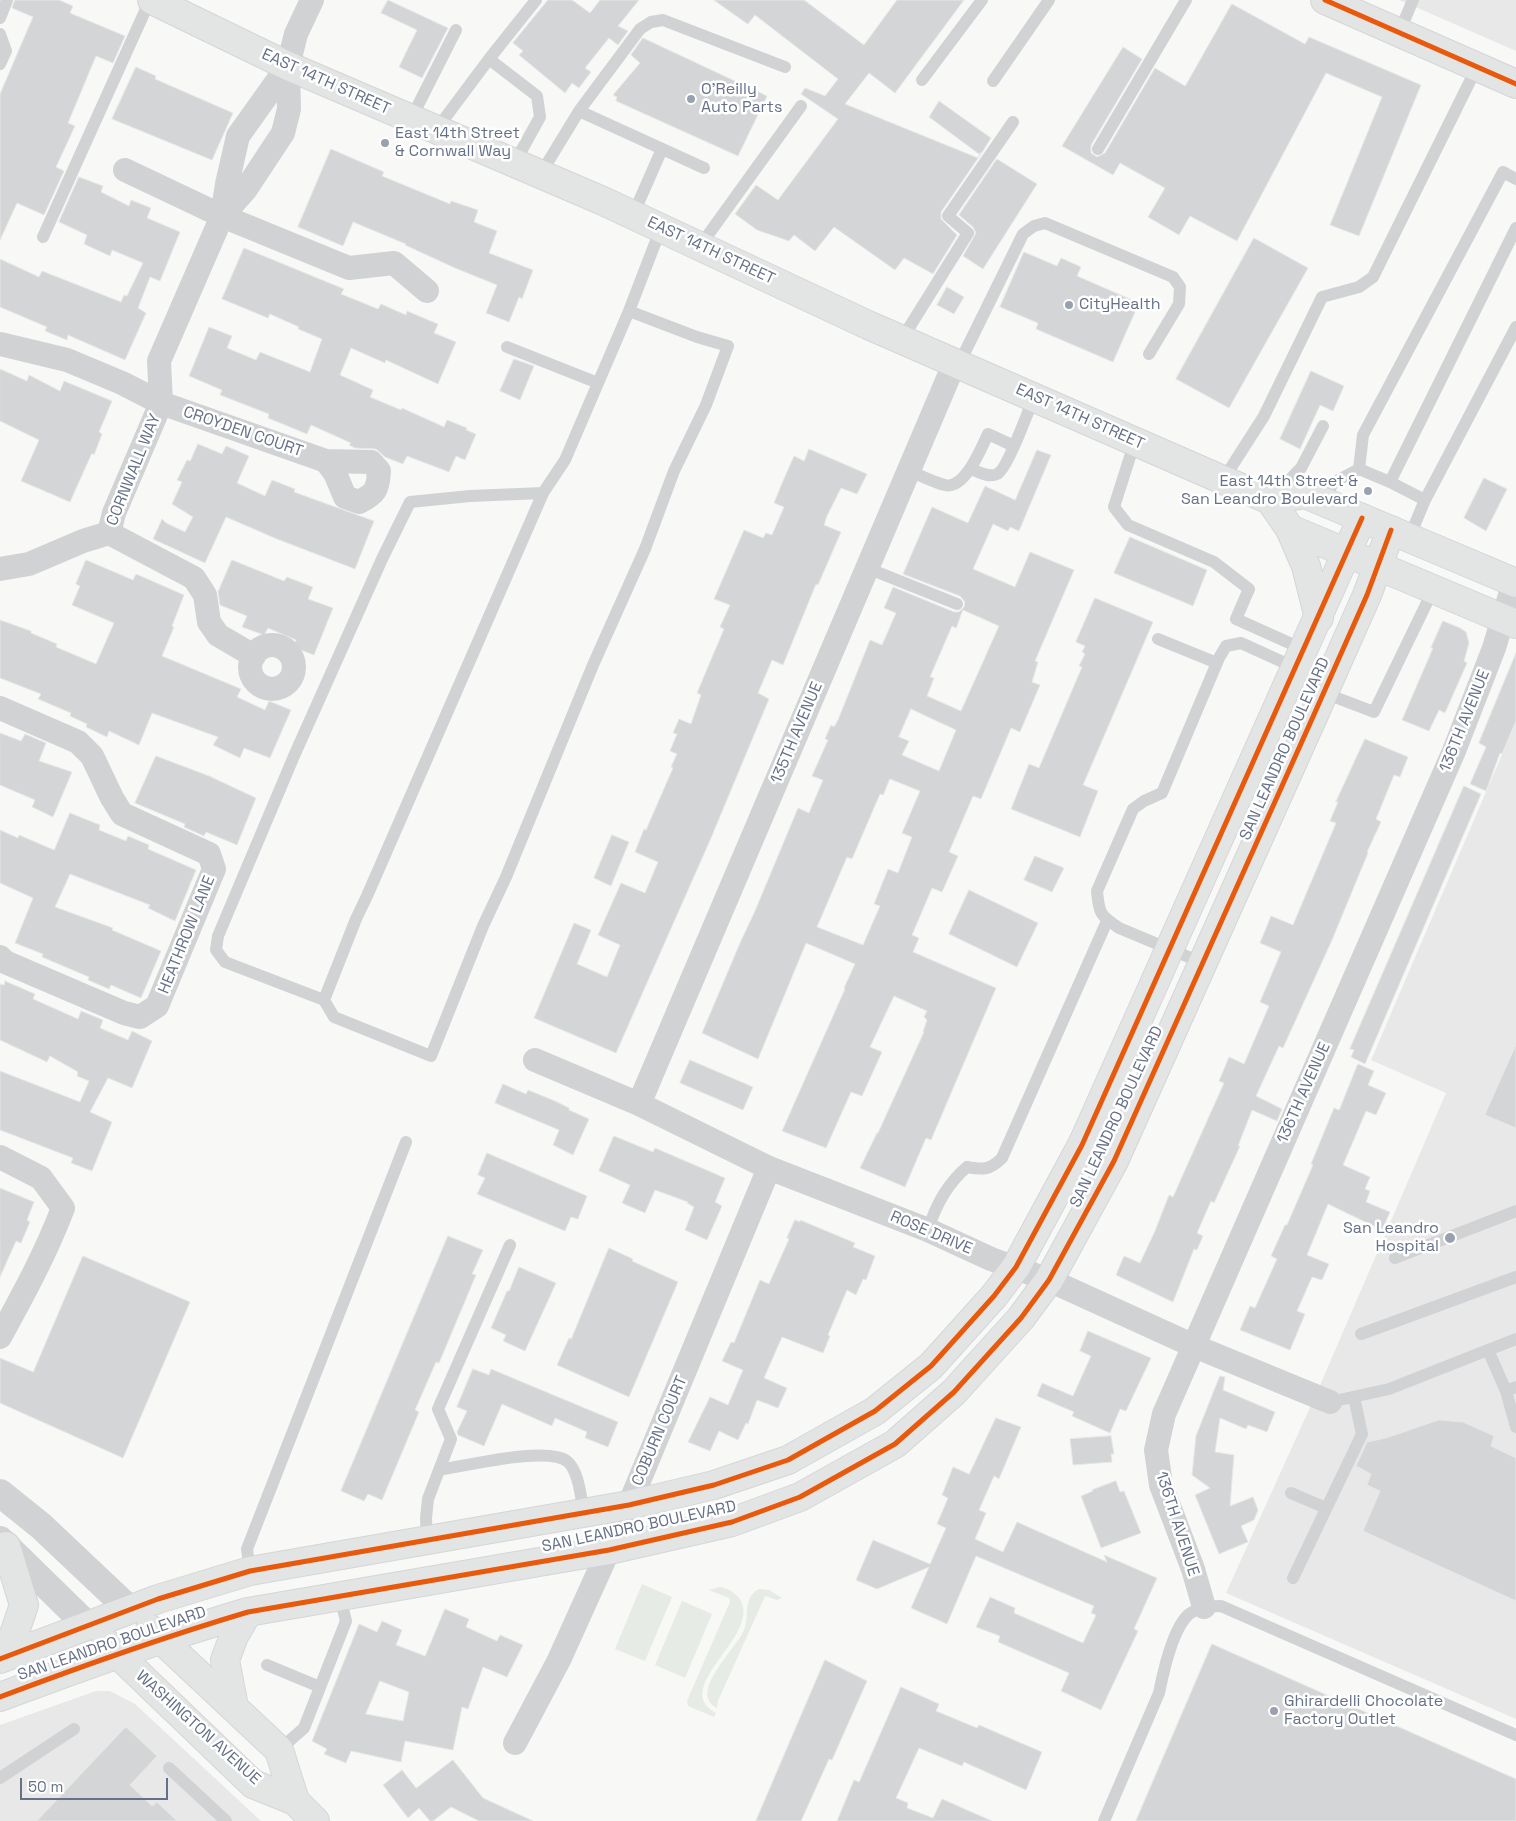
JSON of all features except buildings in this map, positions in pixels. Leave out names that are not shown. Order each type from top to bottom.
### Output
[{"type":"main road","name":"EAST 14TH STREET","points":[[151,0],[288,66],[633,215],[902,340],[1270,500]]},
{"type":"main road","points":[[1325,0],[1516,84]]},
{"type":"main road","points":[[1319,618],[1306,566],[1290,529],[1270,500],[1305,494],[1400,534],[1515,578]]},
{"type":"main road","name":"SAN LEANDRO BOULEVARD","points":[[0,1659],[158,1599],[250,1571],[629,1505],[714,1485],[788,1460],[875,1411],[931,1366],[988,1303],[1016,1267],[1082,1145],[1319,618],[1362,518]]},
{"type":"main road","points":[[1290,529],[1510,621]]},
{"type":"main road","name":"SAN LEANDRO BOULEVARD","points":[[0,1697],[160,1639],[248,1612],[609,1550],[732,1522],[800,1497],[894,1444],[954,1392],[978,1368],[1021,1318],[1049,1280],[1114,1161],[1324,693],[1367,595],[1378,565],[1400,534]]},
{"type":"main road","points":[[0,1648],[13,1637],[24,1606],[3,1543]]},
{"type":"main road","name":"WASHINGTON AVENUE","points":[[130,1610],[279,1750],[295,1802]]},
{"type":"main road","points":[[234,1707],[226,1660],[234,1636],[248,1612]]},
{"type":"main road","name":"WASHINGTON AVENUE","points":[[88,1626],[253,1784],[295,1802],[315,1821]]},
{"type":"street","points":[[288,66],[296,34],[312,0]]},
{"type":"street","name":"CORNWALL WAY","points":[[222,216],[246,189],[283,133],[288,109],[288,66]]},
{"type":"street","name":"CORNWALL WAY","points":[[0,569],[29,564],[83,541],[109,533],[114,513],[161,403],[159,361],[222,216],[238,136],[288,66]]},
{"type":"street","points":[[125,170],[222,216],[349,268],[394,263],[427,291]]},
{"type":"street","name":"CROYDEN COURT","points":[[0,344],[67,360],[122,383],[161,403],[326,461]]},
{"type":"street","name":"135TH AVENUE","points":[[639,1104],[908,471],[957,363]]},
{"type":"street","points":[[109,533],[194,578],[204,595],[209,622],[218,635],[254,656]]},
{"type":"street","name":"136TH AVENUE","points":[[1204,1607],[1194,1569],[1161,1485],[1156,1450],[1164,1414],[1454,751],[1494,648],[1510,621],[1515,578]]},
{"type":"street","name":"HEATHROW LANE","points":[[0,708],[78,742],[92,756],[112,798],[122,814],[209,854],[214,869],[157,1006],[140,1017],[124,1013],[5,962],[0,957]]},
{"type":"street","name":"ROSE DRIVE","points":[[534,1060],[639,1104],[769,1168],[928,1230],[991,1259],[1049,1280],[1194,1346],[1330,1402]]},
{"type":"street","points":[[0,1157],[41,1178],[63,1208],[52,1236],[0,1337]]},
{"type":"street","name":"COBURN COURT","points":[[515,1743],[559,1660],[629,1505],[769,1168]]},
{"type":"street","name":"WASHINGTON AVENUE","points":[[0,1493],[41,1526],[130,1610]]},
{"type":"street","name":"WASHINGTON AVENUE","points":[[3,1543],[88,1626]]},
{"type":"lane","points":[[0,18],[7,0]]},
{"type":"lane","points":[[43,237],[151,0]]},
{"type":"lane","points":[[436,130],[536,0]]},
{"type":"lane","points":[[922,80],[982,0]]},
{"type":"lane","points":[[993,82],[1049,0]]},
{"type":"lane","points":[[1098,149],[1186,0]]},
{"type":"lane","points":[[1399,33],[1413,0]]},
{"type":"lane","points":[[540,175],[579,111],[640,29],[651,22],[663,20],[785,67]]},
{"type":"lane","points":[[411,119],[456,30]]},
{"type":"lane","points":[[0,34],[6,51],[0,64]]},
{"type":"lane","points":[[489,59],[538,96],[540,118],[514,164]]},
{"type":"lane","points":[[1223,480],[1264,416],[1322,297],[1359,287],[1373,277],[1477,67]]},
{"type":"lane","points":[[700,246],[801,106]]},
{"type":"lane","points":[[579,111],[704,168]]},
{"type":"lane","points":[[902,340],[968,233],[948,216],[1013,122]]},
{"type":"lane","points":[[633,215],[662,149]]},
{"type":"lane","points":[[1359,469],[1363,435],[1503,172],[1516,180]]},
{"type":"lane","points":[[957,363],[1024,234],[1034,226],[1045,223],[1173,277],[1180,287],[1179,304],[1149,354]]},
{"type":"lane","points":[[324,1000],[356,919],[435,745],[543,493],[566,460],[629,311],[661,228]]},
{"type":"lane","points":[[1390,482],[1516,228]]},
{"type":"lane","points":[[543,493],[470,496],[410,502],[382,559],[290,764],[218,936],[216,950],[225,962],[324,1000],[334,1017],[431,1056],[483,926],[506,877],[543,787],[552,761],[645,549],[674,471],[706,405],[728,346],[697,337],[629,311]]},
{"type":"lane","points":[[1400,534],[1424,500],[1516,326]]},
{"type":"lane","points":[[507,347],[598,383]]},
{"type":"lane","points":[[971,469],[988,475],[997,474],[1002,470],[1034,397]]},
{"type":"lane","points":[[1270,500],[1301,468],[1323,426]]},
{"type":"lane","points":[[908,471],[947,486],[954,484],[971,469],[988,434],[1014,446]]},
{"type":"lane","points":[[1135,441],[1114,507],[1128,525],[1214,562],[1249,589],[1236,619],[1300,659]]},
{"type":"lane","points":[[1359,469],[1390,482],[1424,500]]},
{"type":"lane","points":[[1323,502],[1333,483],[1359,469]]},
{"type":"lane","points":[[867,568],[957,604]]},
{"type":"lane","points":[[1324,693],[1374,712],[1433,590]]},
{"type":"lane","points":[[1158,639],[1217,663]]},
{"type":"lane","points":[[1203,962],[1119,928],[1102,917],[1098,891],[1133,809],[1144,801],[1162,793],[1226,646],[1241,643],[1300,659]]},
{"type":"lane","points":[[928,1230],[934,1212],[956,1176],[967,1167],[980,1169],[994,1167],[1002,1158],[1108,920]]},
{"type":"lane","points":[[250,1571],[247,1549],[406,1142]]},
{"type":"lane","points":[[1396,1258],[1516,1211]]},
{"type":"lane","points":[[427,1541],[426,1518],[428,1499],[451,1439],[438,1408],[510,1244]]},
{"type":"lane","points":[[1361,1334],[1516,1277]]},
{"type":"lane","points":[[1330,1402],[1390,1389],[1516,1339]]},
{"type":"lane","points":[[1488,1350],[1511,1389],[1516,1427]]},
{"type":"lane","points":[[1293,1578],[1362,1434],[1354,1397]]},
{"type":"lane","points":[[439,1470],[536,1454],[555,1456],[568,1462],[577,1477],[584,1513]]},
{"type":"lane","points":[[1291,1493],[1326,1508]]},
{"type":"lane","points":[[279,1750],[304,1728],[346,1621],[340,1597]]},
{"type":"lane","points":[[1104,1821],[1158,1693],[1177,1631],[1188,1615],[1204,1607],[1222,1606],[1516,1735]]},
{"type":"lane","points":[[267,1665],[320,1687]]},
{"type":"lane","points":[[0,1778],[74,1729]]},
{"type":"lane","points":[[169,1768],[226,1821]]},
{"type":"shaded area","points":[[1399,0],[1516,0],[1516,51],[1411,5]]},
{"type":"shaded area","name":"San Leandro Hospital","points":[[1516,722],[1516,1719],[1226,1593],[1321,1383],[1446,1093],[1371,1060]]},
{"type":"shaded area","points":[[642,1584],[672,1597],[645,1661],[615,1649]]},
{"type":"shaded area","points":[[720,1587],[725,1588],[739,1598],[744,1612],[740,1628],[709,1675],[703,1689],[704,1702],[716,1713],[714,1717],[688,1706],[687,1701],[730,1602],[729,1598],[709,1590]]},
{"type":"shaded area","points":[[759,1589],[769,1590],[782,1598],[777,1600],[765,1596],[718,1701],[717,1708],[709,1701],[708,1692],[711,1681],[740,1638],[746,1625],[748,1602],[750,1597]]},
{"type":"shaded area","points":[[682,1601],[712,1614],[685,1678],[655,1665]]},
{"type":"shaded area","points":[[96,1691],[110,1691],[135,1704],[261,1821],[0,1821],[0,1725]]},
{"type":"cycle path","points":[[1325,0],[1516,84]]},
{"type":"cycle path","points":[[0,1659],[158,1599],[250,1571],[629,1505],[714,1485],[788,1460],[875,1411],[931,1366],[994,1296],[1016,1267],[1082,1145],[1362,518]]},
{"type":"cycle path","points":[[0,1697],[123,1652],[248,1612],[609,1550],[732,1522],[800,1497],[895,1444],[954,1392],[1021,1318],[1049,1280],[1114,1161],[1367,595],[1391,530]]},
{"type":"place","name":"O'Reilly Auto Parts","points":[[691,99]]},
{"type":"place","name":"East 14th Street & Cornwall Way","points":[[385,143]]},
{"type":"place","name":"CityHealth","points":[[1069,305]]},
{"type":"place","name":"East 14th Street & San Leandro Boulevard","points":[[1368,491]]},
{"type":"place","name":"San Leandro Hospital","points":[[1450,1238]]},
{"type":"place","name":"Ghirardelli Chocolate Factory Outlet","points":[[1274,1711]]}]
